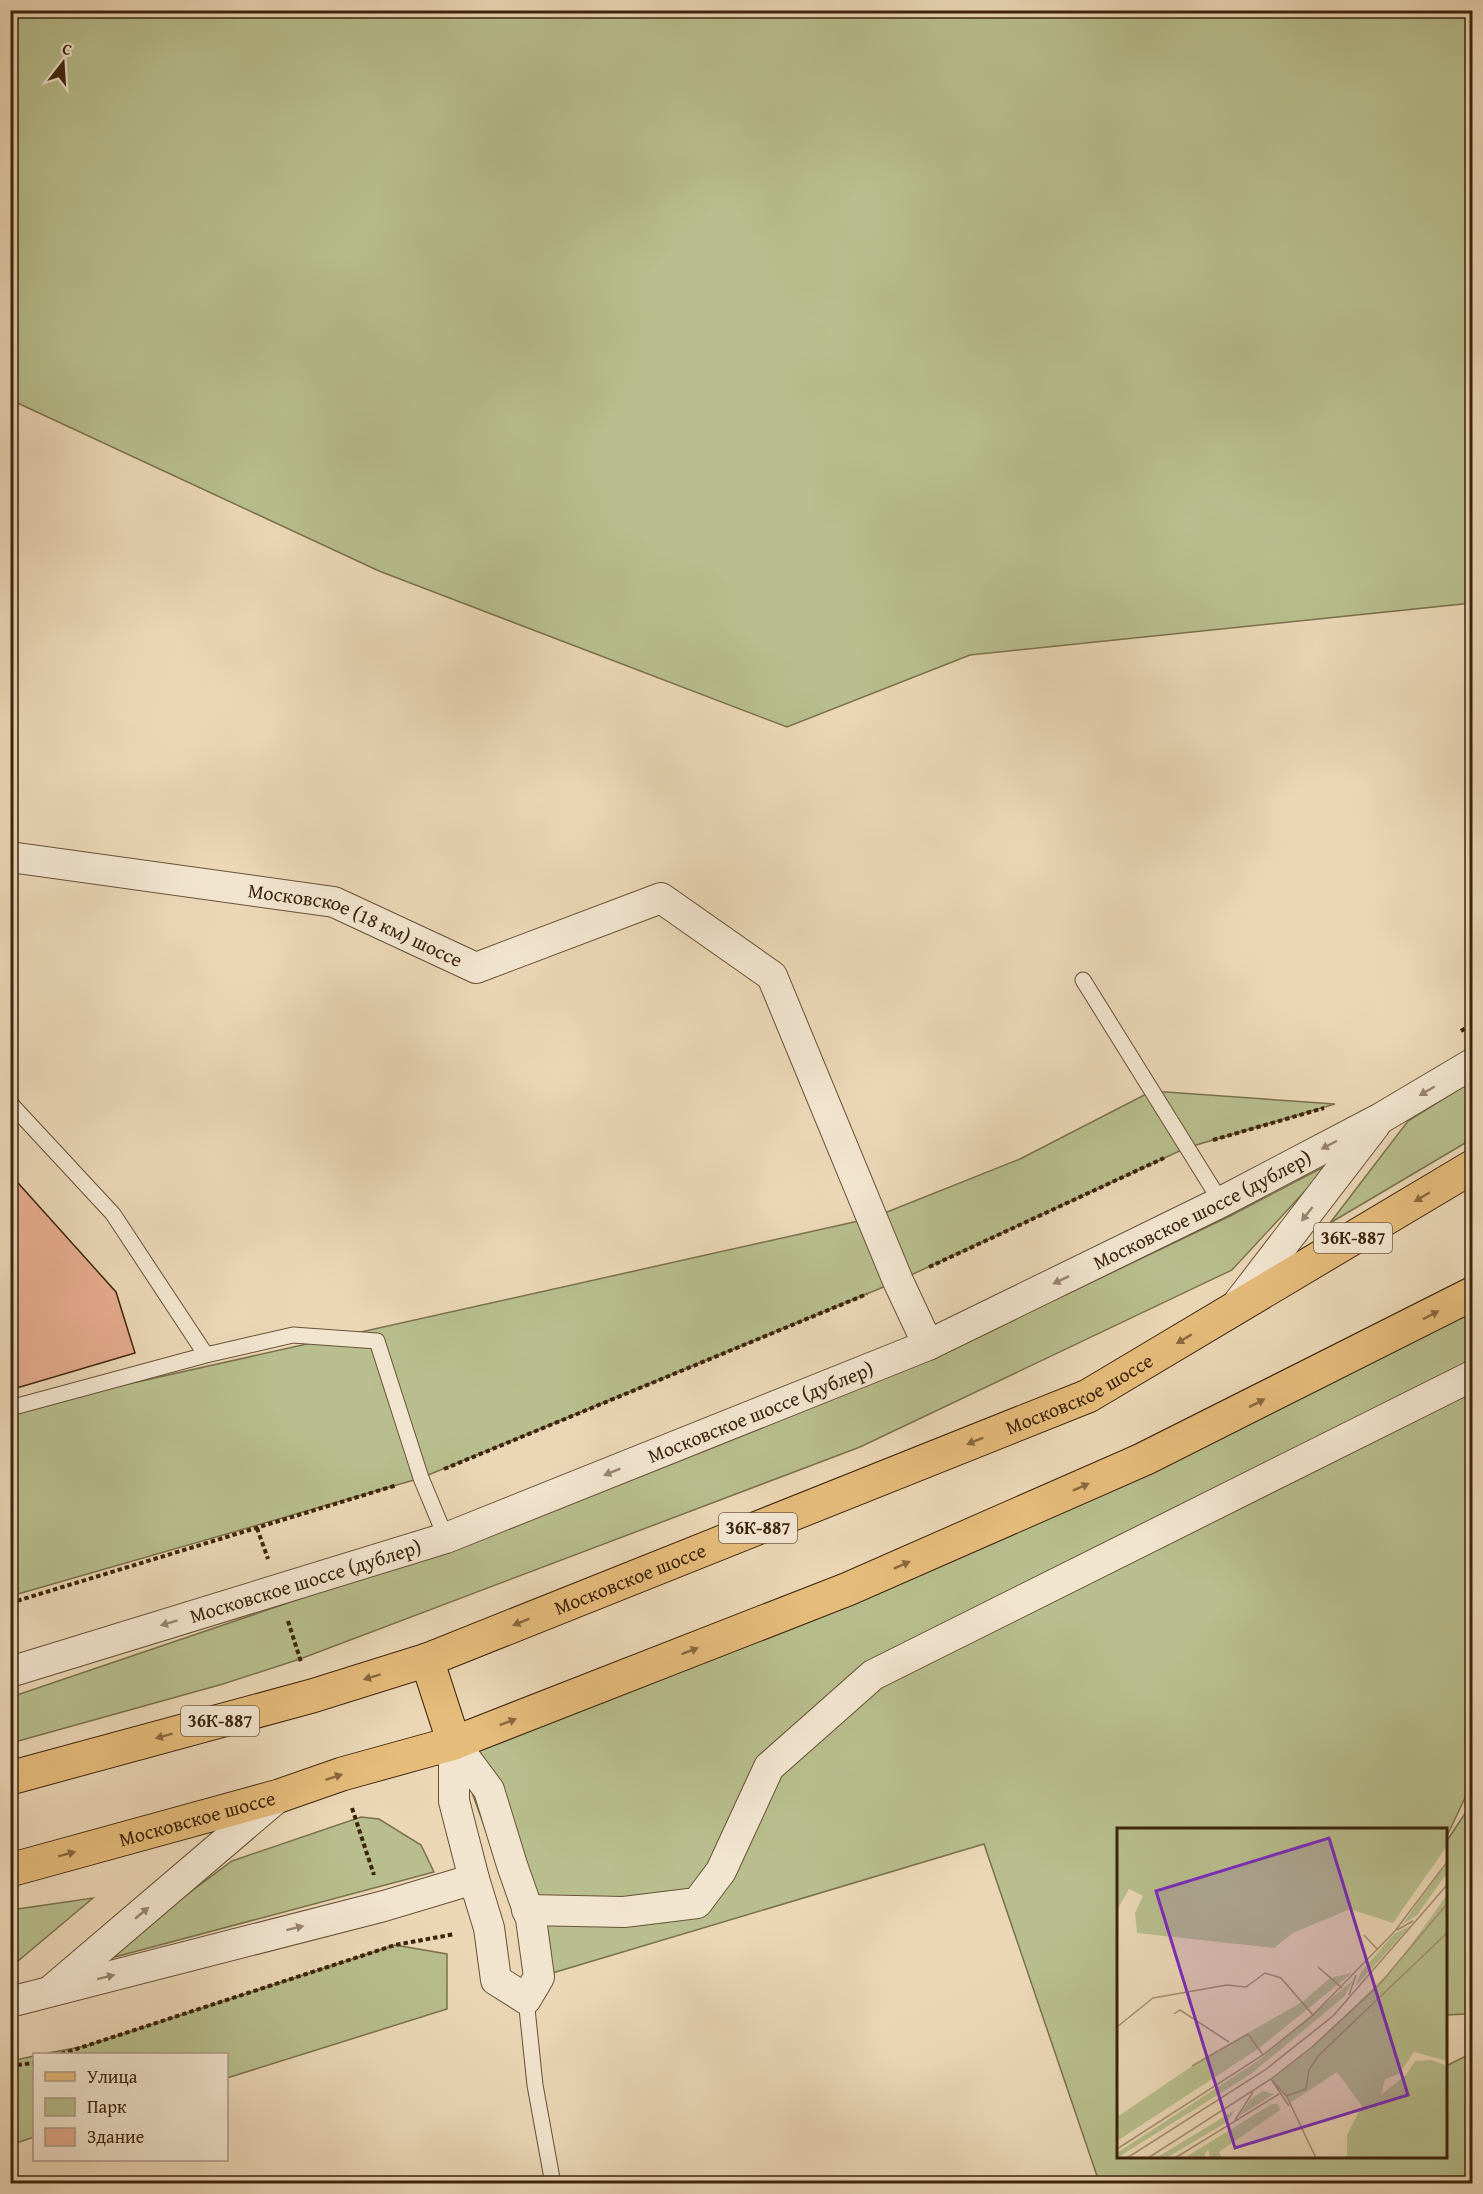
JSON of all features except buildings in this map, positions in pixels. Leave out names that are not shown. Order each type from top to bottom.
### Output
[{"type":"main road","name":"Московское шоссе","points":[[10,1778],[312,1696],[428,1660],[1088,1396],[1473,1167]]},
{"type":"main road","name":"Московское шоссе","points":[[10,1870],[279,1796],[342,1774],[454,1743],[848,1588],[1144,1460],[1473,1294]]},
{"type":"main road","points":[[428,1660],[454,1743]]},
{"type":"street","name":"Московское (18 км) шоссе","points":[[10,857],[334,902],[476,969],[661,898],[772,976],[898,1281]]},
{"type":"street","name":"Московское шоссе (дублер)","points":[[10,1672],[446,1538],[928,1345],[1221,1202],[1381,1118],[1473,1065]]},
{"type":"street","points":[[1234,1309],[1381,1118]]},
{"type":"street","points":[[898,1281],[928,1345]]},
{"type":"street","points":[[527,1910],[624,1912],[697,1903],[721,1871],[769,1767],[873,1675],[1473,1376]]},
{"type":"street","points":[[454,1743],[489,1790],[531,1919],[539,1977],[526,1999],[496,1980],[489,1928],[454,1801],[454,1743]]},
{"type":"street","points":[[49,1991],[279,1796]]},
{"type":"street","points":[[10,2001],[384,1906],[474,1879]]},
{"type":"lane","points":[[1083,980],[1221,1202]]},
{"type":"lane","points":[[10,1103],[113,1214],[206,1355]]},
{"type":"lane","points":[[10,1408],[206,1355],[293,1335],[377,1341],[421,1478],[446,1538]]},
{"type":"lane","points":[[526,1999],[535,2085],[554,2184]]},
{"type":"path","points":[[1453,1036],[1473,1024]]},
{"type":"path","points":[[10,1603],[421,1478],[898,1281],[1186,1148],[1335,1104]]},
{"type":"path","points":[[257,1528],[312,1696]]},
{"type":"path","points":[[67,2053],[395,1945],[342,1774]]},
{"type":"path","points":[[10,2066],[33,2063]]},
{"type":"green space","points":[[11,10],[1472,11],[1472,603],[970,655],[787,727],[379,571],[11,400]]},
{"type":"green space","points":[[1472,1081],[1472,1139],[1330,1223],[1408,1121]]},
{"type":"green space","points":[[1152,1091],[1335,1104],[1186,1148],[898,1281],[421,1478],[11,1596],[11,1410],[872,1218],[1020,1159]]},
{"type":"green space","points":[[1331,1163],[1232,1270],[860,1447],[300,1659],[223,1684],[11,1743],[11,1697],[400,1565],[1067,1294],[1230,1216]]},
{"type":"green space","points":[[1472,1275],[1472,1783],[1447,1836],[1447,1828],[1117,1828],[1117,2158],[1447,2158],[1447,2066],[1472,2053],[1472,2183],[1090,2183],[1097,2176],[984,1844],[539,1977],[454,1743],[848,1589]]},
{"type":"green space","points":[[1472,1803],[1472,2008],[1465,2014],[1447,2015],[1447,1840]]},
{"type":"green space","points":[[361,1817],[379,1819],[421,1845],[434,1872],[96,1962],[232,1861]]},
{"type":"green space","points":[[93,1898],[11,1967],[11,1910]]},
{"type":"green space","points":[[395,1945],[447,1954],[447,2009],[228,2078],[228,2053],[48,2053],[86,2046]]},
{"type":"green space","points":[[33,2056],[33,2137],[11,2145],[11,2061]]}]
